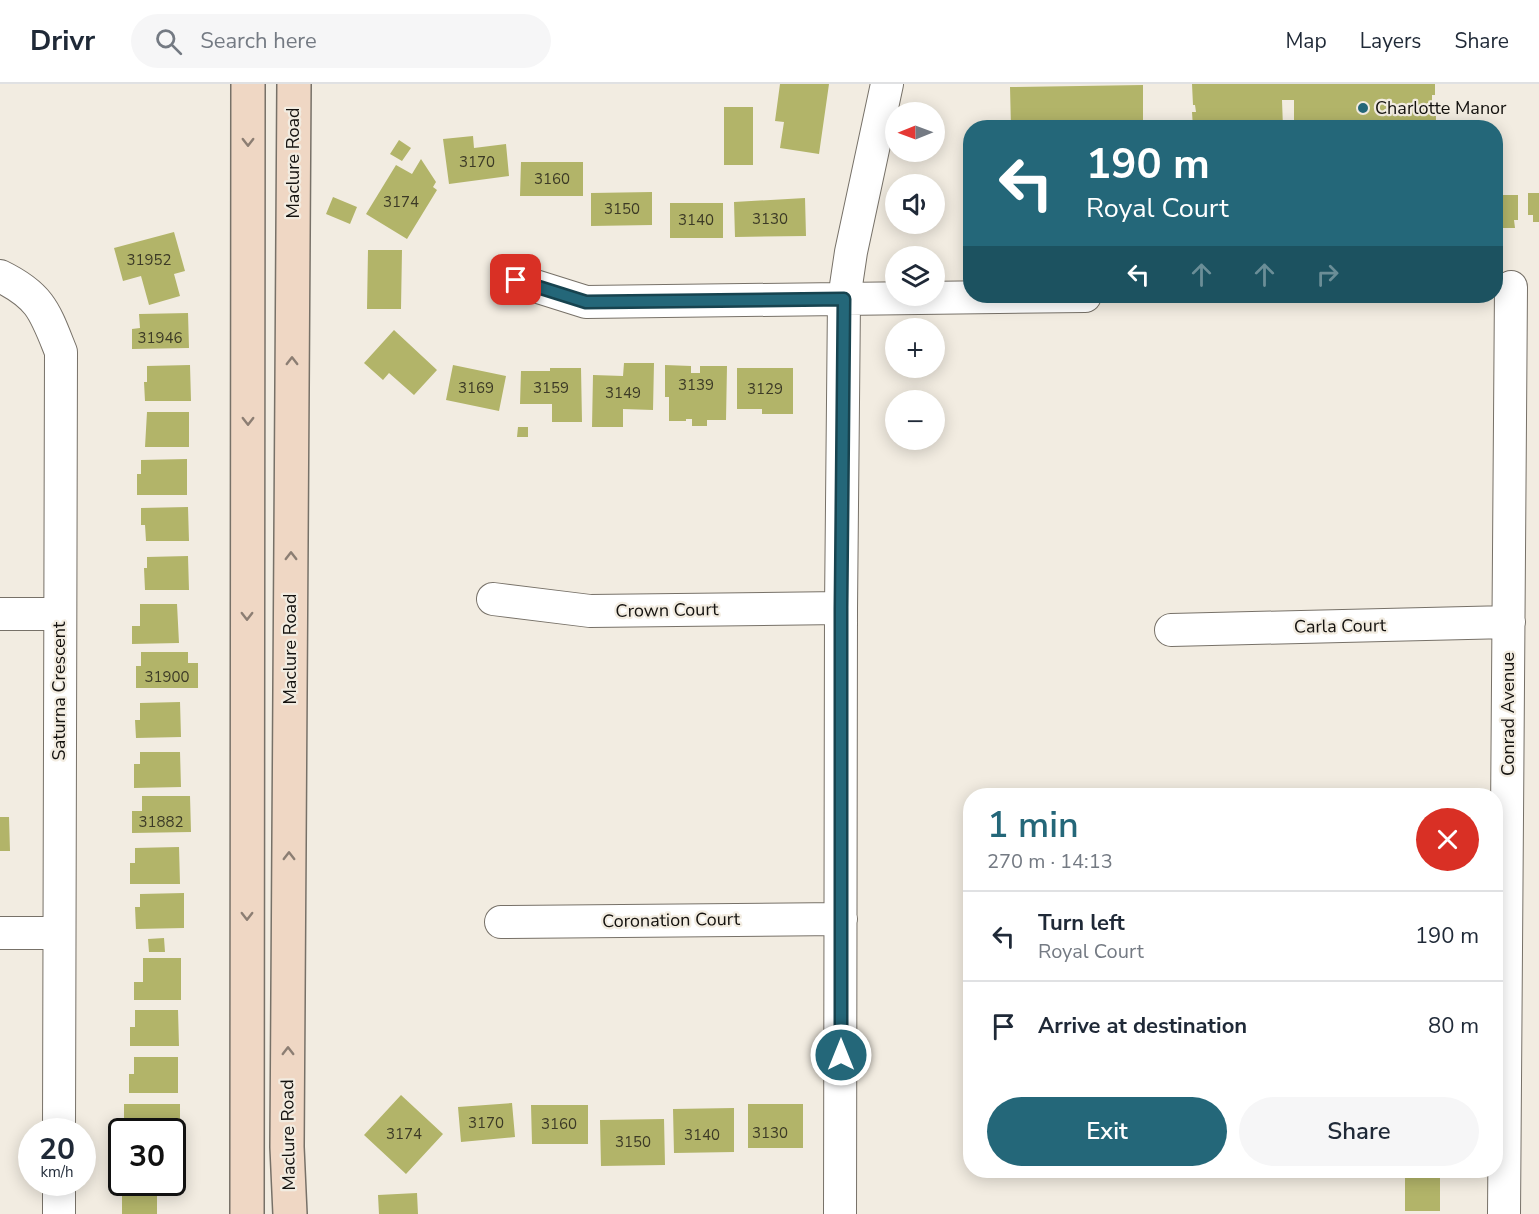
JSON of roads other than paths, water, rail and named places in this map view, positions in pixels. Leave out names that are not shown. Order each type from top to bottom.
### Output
[{"type":"main road","points":[[248,84],[248,1214]]},
{"type":"main road","name":"Maclure Road","points":[[290,1214],[287,1147],[294,84]]},
{"type":"street","points":[[840,1214],[844,299],[851,252],[887,84]]},
{"type":"street","name":"Saturna Crescent","points":[[0,276],[24,289],[45,311],[61,351],[59,1118]]},
{"type":"street","points":[[516,280],[586,302],[963,298]]},
{"type":"street","name":"Conrad Avenue","points":[[1503,900],[1515,287]]},
{"type":"street","name":"Crown Court","points":[[494,599],[590,611],[841,608]]},
{"type":"street","points":[[0,614],[59,614]]},
{"type":"street","name":"Carla Court","points":[[1171,630],[1509,622]]},
{"type":"street","name":"Coronation Court","points":[[501,922],[841,919]]},
{"type":"street","points":[[0,933],[58,933]]},
{"type":"street","name":"Conrad Avenue","points":[[1503,1080],[1504,1214]]},
{"type":"street","points":[[59,1196],[59,1214]]},
{"type":"place","name":"Charlotte Manor","points":[[1363,108]]}]
